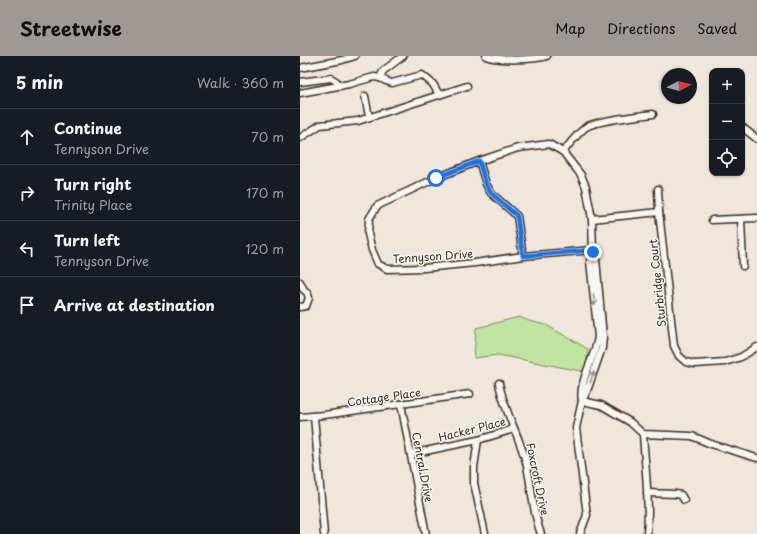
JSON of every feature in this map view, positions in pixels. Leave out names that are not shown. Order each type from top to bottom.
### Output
[{"type":"street","points":[[300,68],[356,56]]},
{"type":"street","points":[[380,78],[383,71],[402,56]]},
{"type":"street","points":[[486,56],[495,58],[530,59],[546,56]]},
{"type":"street","points":[[300,93],[340,86],[374,77],[392,83],[422,75],[433,84],[439,95]]},
{"type":"street","points":[[300,82],[331,78],[340,86]]},
{"type":"street","points":[[300,138],[320,125],[358,121],[467,86]]},
{"type":"street","points":[[365,96],[369,117]]},
{"type":"street","points":[[563,152],[575,137],[588,126],[603,121],[653,114]]},
{"type":"street","points":[[745,130],[757,139]]},
{"type":"street","name":"Tennyson Drive","points":[[580,534],[587,516],[576,428],[582,401],[581,394],[598,337],[590,261],[593,251],[592,219],[586,187],[581,175],[563,152],[549,144],[518,148],[436,178],[377,206],[369,219],[368,234],[372,250],[378,264],[387,269],[424,268],[476,263],[523,256],[593,251]]},
{"type":"street","points":[[479,161],[486,184],[491,193],[517,216],[523,256]]},
{"type":"street","name":"Sturbridge Court","points":[[658,189],[659,212],[674,346],[679,356],[686,362],[695,364],[725,362],[741,357],[757,347]]},
{"type":"street","points":[[592,219],[659,212]]},
{"type":"street","points":[[712,220],[757,218]]},
{"type":"street","points":[[741,219],[742,266]]},
{"type":"street","points":[[300,282],[302,290],[307,292],[309,298],[306,306],[300,307]]},
{"type":"street","name":"Foxcroft Drive","points":[[499,383],[504,405],[521,444],[537,524],[541,534]]},
{"type":"street","name":"Cottage Place","points":[[300,417],[470,394]]},
{"type":"street","points":[[582,401],[601,404],[630,422],[643,434],[692,436],[711,444],[757,458]]},
{"type":"street","name":"Central Drive","points":[[401,404],[426,534]]},
{"type":"street","points":[[314,416],[324,534]]},
{"type":"street","name":"Hacker Place","points":[[411,454],[478,440],[514,429]]},
{"type":"street","points":[[643,434],[647,493],[647,534]]},
{"type":"street","points":[[478,440],[474,467],[474,483],[485,534]]},
{"type":"street","points":[[647,493],[676,494],[681,496],[684,500]]},
{"type":"green space","points":[[519,317],[546,325],[588,349],[586,372],[498,355],[474,358],[476,328]]},
{"type":"route","points":[[436,178],[479,161],[486,184],[491,193],[517,216],[523,256],[593,250],[593,252]]}]
